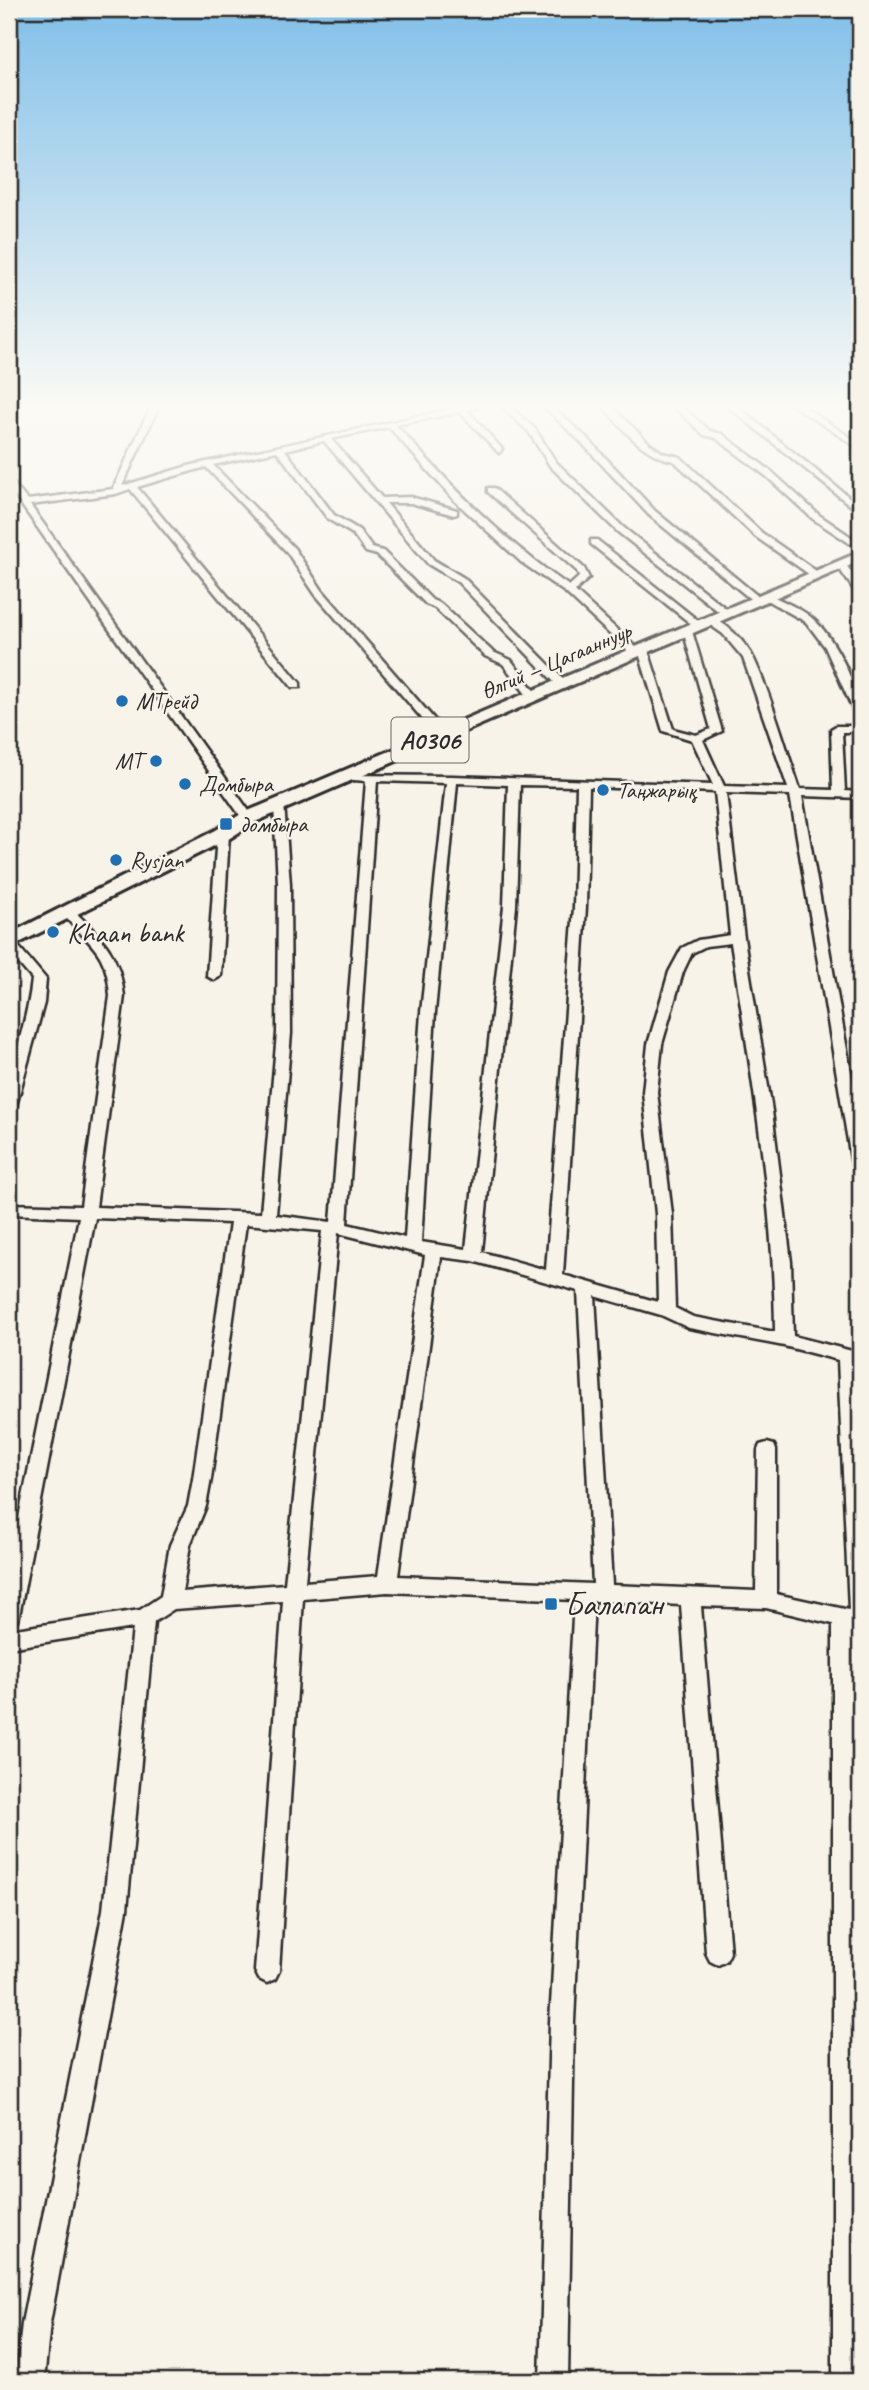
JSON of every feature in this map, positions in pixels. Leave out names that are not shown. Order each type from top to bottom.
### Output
[{"type":"highway","name":"Өлгий — Цагааннуур","points":[[9,943],[223,834],[248,818],[860,556]]},
{"type":"street","points":[[34,516],[248,818]]},
{"type":"street","points":[[156,516],[296,685]]},
{"type":"street","points":[[258,516],[291,550],[318,592],[442,735]]},
{"type":"street","points":[[330,516],[356,532],[369,550],[380,553],[429,602],[438,606],[489,654],[507,662],[533,696]]},
{"type":"street","points":[[391,516],[431,562],[461,580],[562,684]]},
{"type":"street","points":[[476,516],[524,560],[569,591],[639,650],[668,731],[697,738],[717,731],[698,625]]},
{"type":"street","points":[[520,516],[582,570],[584,578],[569,591]]},
{"type":"street","points":[[606,516],[726,613]]},
{"type":"street","points":[[655,516],[761,598],[809,620],[830,646],[860,714]]},
{"type":"street","points":[[738,516],[759,535],[816,575]]},
{"type":"street","points":[[814,516],[860,547]]},
{"type":"street","points":[[594,542],[698,625],[727,632],[747,657],[795,791],[860,1165]]},
{"type":"street","points":[[841,564],[860,592]]},
{"type":"street","points":[[839,794],[836,729],[860,729]]},
{"type":"street","points":[[697,738],[720,789],[737,938],[765,1111],[783,1262],[784,1340]]},
{"type":"street","points":[[345,777],[514,780],[860,796]]},
{"type":"street","points":[[267,1971],[294,1591],[335,1229],[372,778]]},
{"type":"street","points":[[413,1246],[417,1139],[430,965],[452,779]]},
{"type":"street","points":[[473,1255],[510,906],[514,780]]},
{"type":"street","points":[[554,1280],[580,907],[583,783]]},
{"type":"street","points":[[268,1219],[284,1033],[284,884],[279,805]]},
{"type":"street","points":[[214,976],[223,834]]},
{"type":"street","points":[[9,1616],[88,1211],[117,996],[116,975],[109,954],[68,912]]},
{"type":"street","points":[[667,1311],[664,1214],[650,1092],[654,1044],[676,972],[687,951],[703,943],[737,938]]},
{"type":"street","points":[[9,943],[39,979],[37,1003],[9,1106]]},
{"type":"street","points":[[9,1209],[268,1219],[335,1229],[434,1251],[473,1255],[586,1290],[667,1311],[689,1322],[784,1340],[854,1358],[848,2381]]},
{"type":"street","points":[[170,1601],[180,1545],[200,1492],[239,1218]]},
{"type":"street","points":[[387,1584],[434,1251]]},
{"type":"street","points":[[554,2381],[562,2022],[593,1594],[586,1290]]},
{"type":"street","points":[[766,1600],[767,1450]]},
{"type":"street","points":[[9,1639],[144,1618],[170,1601],[387,1584],[766,1600],[854,1619]]},
{"type":"street","points":[[690,1598],[718,1953]]},
{"type":"street","points":[[30,2381],[36,2323],[115,1910],[144,1618]]},
{"type":"place","name":"MTрейд","points":[[122,701]]},
{"type":"place","name":"МТ","points":[[156,761]]},
{"type":"place","name":"Домбыра","points":[[185,784]]},
{"type":"place","name":"Таңжарық","points":[[603,790]]},
{"type":"place","name":"домбыра","points":[[226,824]]},
{"type":"place","name":"Rysjan","points":[[116,860]]},
{"type":"place","name":"Khaan bank","points":[[53,932]]},
{"type":"place","name":"Балапан","points":[[551,1604]]}]
